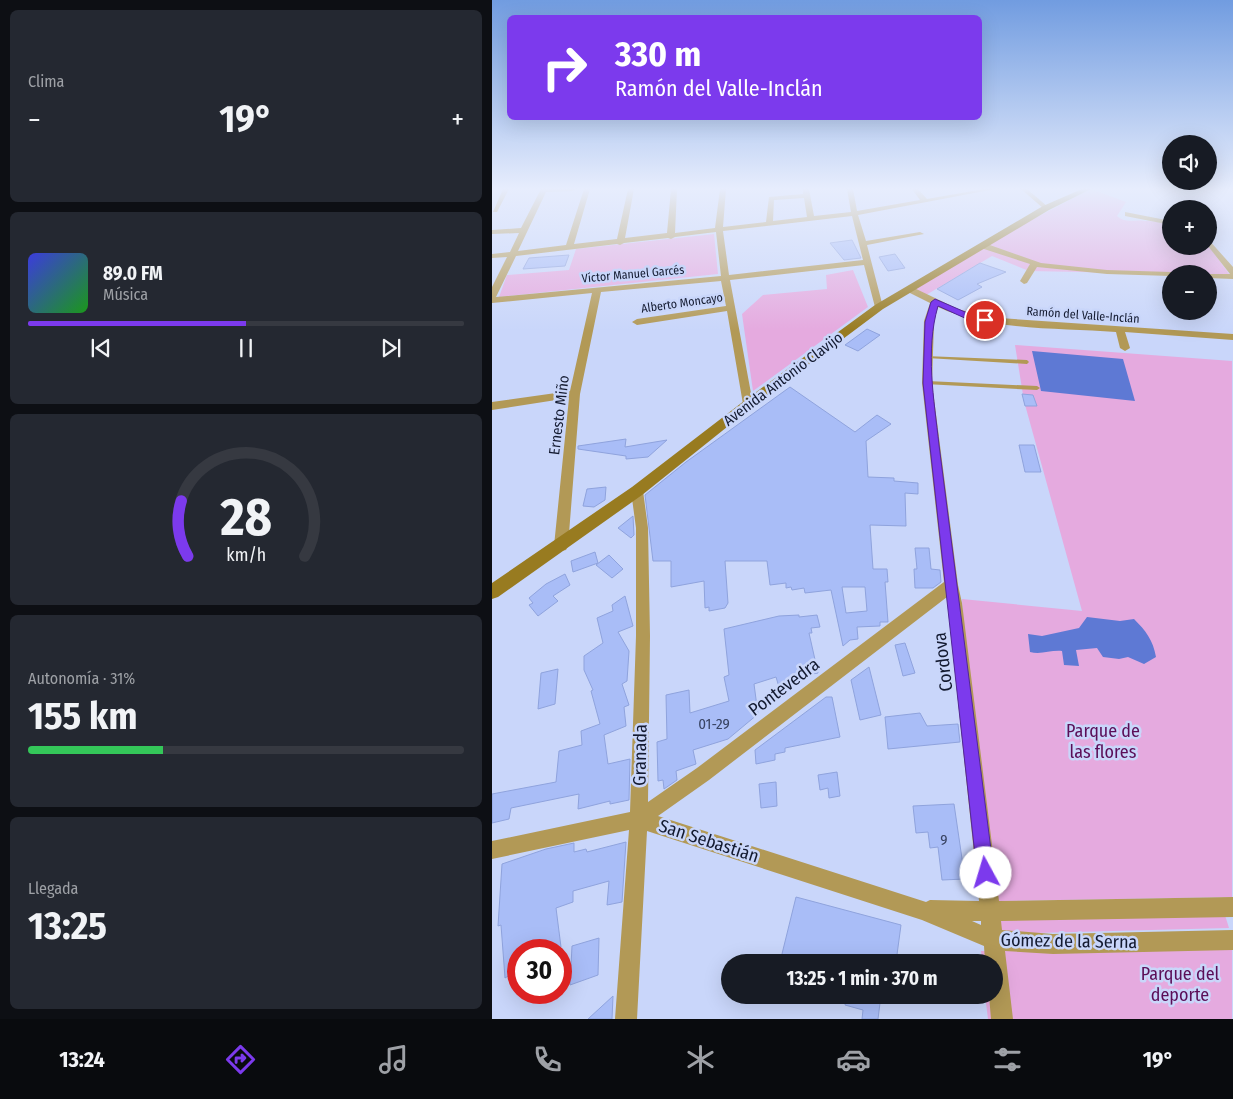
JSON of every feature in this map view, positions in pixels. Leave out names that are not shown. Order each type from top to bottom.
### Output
[{"type":"main road","name":"Avenida Antonio Clavijo","points":[[492,592],[561,546],[637,491],[748,404],[878,307],[999,237]]},
{"type":"street","points":[[492,298],[521,237]]},
{"type":"street","points":[[569,247],[572,237]]},
{"type":"street","points":[[620,243],[621,237]]},
{"type":"street","points":[[492,256],[667,237]]},
{"type":"street","points":[[721,237],[725,278],[748,404]]},
{"type":"street","points":[[860,237],[878,307]]},
{"type":"street","points":[[862,244],[905,237]]},
{"type":"street","points":[[984,246],[1034,264],[1108,272],[1162,274]]},
{"type":"street","points":[[1217,254],[1232,275]]},
{"type":"street","name":"Víctor Manuel Garcés","points":[[492,298],[725,278],[866,262]]},
{"type":"street","points":[[1024,281],[1034,264]]},
{"type":"street","points":[[1217,276],[1232,275]]},
{"type":"street","name":"Ramón del Valle-Inclán","points":[[909,289],[970,317],[985,320],[1232,337]]},
{"type":"street","name":"Ernesto Miño","points":[[561,546],[574,394],[597,290]]},
{"type":"street","name":"Cordova","points":[[935,302],[929,322],[927,383],[950,585],[955,603],[1002,1019]]},
{"type":"street","name":"Alberto Moncayo","points":[[637,322],[731,308]]},
{"type":"street","points":[[1120,330],[1125,348]]},
{"type":"street","points":[[492,406],[574,394]]},
{"type":"street","name":"Granada","points":[[626,1019],[639,819],[643,636],[642,528],[637,491]]},
{"type":"street","name":"Pontevedra","points":[[639,819],[703,774],[950,585]]},
{"type":"street","name":"San Sebastián","points":[[492,850],[639,819],[922,910]]},
{"type":"street","name":"Gómez de la Serna","points":[[922,910],[1038,912],[1231,910]]},
{"type":"street","name":"Gómez de la Serna","points":[[922,910],[994,940],[1053,944],[1232,940]]},
{"type":"lane","points":[[927,357],[1027,362]]},
{"type":"lane","points":[[927,383],[1037,388]]},
{"type":"green space","points":[[691,237],[714,237],[718,274],[499,297],[507,275],[569,270],[576,249]]},
{"type":"green space","points":[[1001,237],[1162,237],[1162,255],[1215,255],[1230,275],[1217,275],[1217,265],[1162,265],[1162,274],[1029,271],[992,256],[926,295],[914,289]]},
{"type":"green space","points":[[853,270],[868,307],[753,391],[742,314],[763,295],[827,289],[826,275]]},
{"type":"green space","name":"Parque de las flores","points":[[1015,345],[1232,361],[1232,897],[997,901],[969,727],[962,599],[1082,611],[1024,401]]},
{"type":"green space","points":[[1224,912],[1229,928],[1001,934],[998,915]]},
{"type":"green space","name":"Parque del deporte","points":[[1232,949],[1232,1019],[988,1019],[986,1004],[1003,1004],[1003,954],[981,954],[981,951]]},
{"type":"water","points":[[1032,351],[1123,359],[1135,401],[1041,391]]},
{"type":"water","points":[[1087,617],[1120,621],[1134,619],[1148,636],[1156,657],[1144,664],[1128,657],[1119,659],[1103,657],[1097,648],[1076,650],[1079,666],[1064,665],[1062,651],[1030,652],[1028,634],[1042,636],[1079,628]]},
{"type":"building","points":[[852,240],[861,258],[844,260],[830,243]]},
{"type":"building","points":[[895,254],[905,268],[888,271],[879,257]]},
{"type":"building","points":[[569,255],[565,266],[523,269],[529,258]]},
{"type":"building","points":[[980,263],[1006,272],[977,284],[982,287],[958,300],[937,289]]},
{"type":"building","points":[[867,329],[880,335],[858,351],[845,345]]},
{"type":"building","points":[[790,387],[855,432],[877,415],[891,424],[866,441],[868,477],[894,478],[894,481],[918,483],[918,494],[905,493],[906,526],[870,525],[873,569],[887,569],[888,582],[885,582],[888,622],[880,622],[880,626],[857,627],[858,639],[850,640],[843,646],[831,590],[805,593],[804,588],[792,590],[791,587],[786,588],[786,583],[770,585],[767,561],[725,561],[728,603],[725,608],[709,611],[709,607],[705,608],[704,581],[671,587],[671,561],[653,561],[645,495],[686,462]],"holes":[[[842,587],[865,587],[867,611],[846,613]]]},
{"type":"building","points":[[1022,394],[1033,395],[1037,406],[1025,406]]},
{"type":"building","points":[[626,439],[625,447],[667,440],[648,457],[626,459],[626,456],[578,449],[578,446]]},
{"type":"building","points":[[1019,445],[1034,445],[1041,472],[1025,472]]},
{"type":"building","points":[[606,487],[605,500],[594,507],[583,506],[587,489]]},
{"type":"building","points":[[633,516],[634,535],[631,538],[618,528]]},
{"type":"building","points":[[915,548],[929,548],[931,569],[940,570],[941,582],[933,588],[915,588],[914,569],[917,569]]},
{"type":"building","points":[[595,552],[598,563],[573,572],[571,561]]},
{"type":"building","points":[[609,555],[623,569],[612,578],[596,565]]},
{"type":"building","points":[[565,574],[570,585],[553,596],[558,601],[538,616],[529,605],[533,603],[529,598],[546,584]]},
{"type":"building","points":[[625,596],[633,626],[618,632],[629,651],[627,681],[622,684],[629,705],[624,707],[626,726],[604,735],[608,764],[630,759],[629,800],[610,804],[610,801],[578,809],[579,794],[511,808],[509,819],[492,823],[492,794],[556,782],[559,751],[582,745],[581,731],[600,724],[591,691],[593,690],[584,670],[584,656],[603,643],[597,618],[613,611],[612,605]]},
{"type":"building","points":[[799,615],[799,617],[817,615],[820,627],[811,628],[812,633],[809,633],[818,673],[800,676],[801,680],[779,687],[776,677],[754,684],[758,714],[728,739],[693,750],[696,764],[676,771],[677,780],[664,789],[663,780],[658,781],[657,742],[667,739],[666,695],[689,690],[690,713],[729,701],[724,677],[729,675],[724,629],[779,616]]},
{"type":"building","points":[[905,643],[915,673],[903,676],[895,645]]},
{"type":"building","points":[[869,667],[881,715],[860,720],[851,680]]},
{"type":"building","points":[[558,669],[555,704],[538,709],[541,673]]},
{"type":"building","points":[[826,697],[832,697],[840,737],[785,748],[785,752],[775,754],[775,760],[756,764],[755,750]]},
{"type":"building","points":[[920,713],[927,726],[958,724],[960,742],[888,749],[885,717]]},
{"type":"building","points":[[837,772],[840,796],[829,798],[828,788],[820,790],[818,775]]},
{"type":"building","points":[[776,782],[777,806],[761,808],[759,784]]},
{"type":"building","points":[[954,804],[965,879],[942,880],[938,847],[930,848],[928,832],[916,833],[913,806]]},
{"type":"building","points":[[626,842],[622,902],[607,905],[609,881],[573,891],[573,902],[556,908],[560,939],[507,939],[507,977],[505,978],[501,925],[498,926],[502,864],[546,849],[574,843],[574,852],[586,849],[587,852]]},
{"type":"building","points":[[796,897],[901,925],[897,954],[782,954]]},
{"type":"building","points":[[599,938],[598,975],[572,984],[572,946]]},
{"type":"building","points":[[613,996],[612,1019],[588,1019]]},
{"type":"building","points":[[880,1004],[878,1019],[862,1019],[863,1010],[845,1005]]},
{"type":"route","points":[[985,320],[950,310],[935,302],[929,322],[927,383],[986,873]]}]
